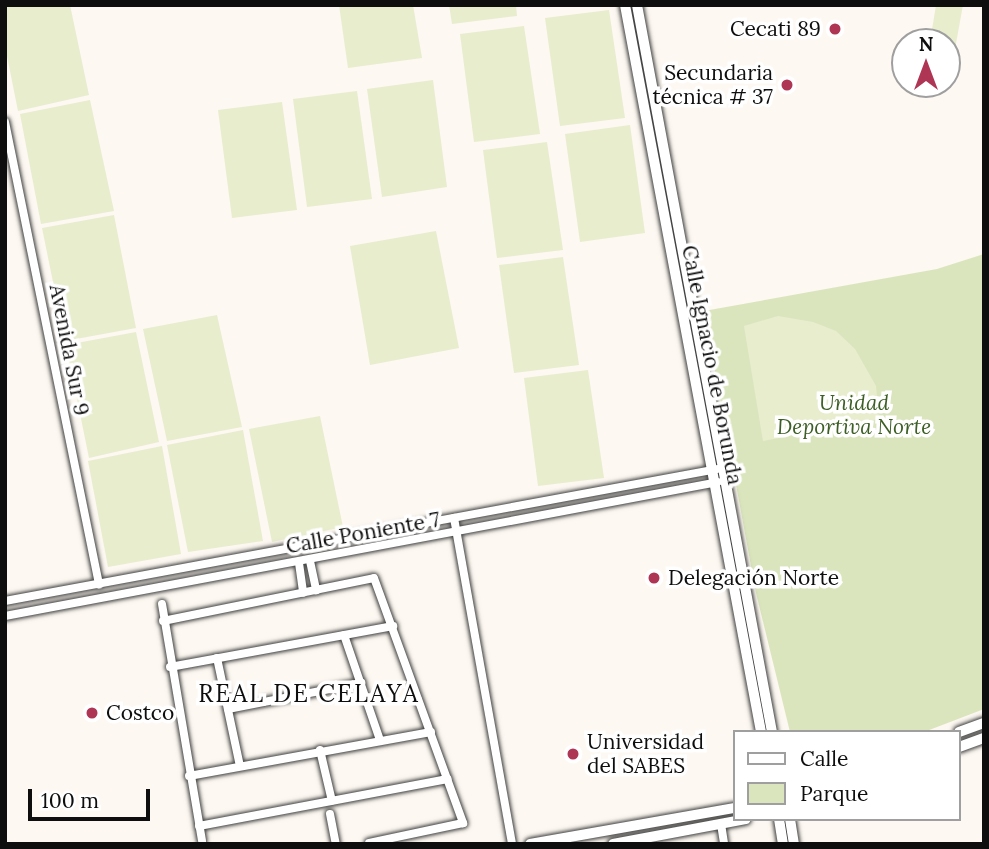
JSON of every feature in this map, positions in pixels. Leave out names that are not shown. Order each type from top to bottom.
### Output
[{"type":"street","name":"Calle Ignacio de Borunda","points":[[625,5],[761,730]]},
{"type":"street","name":"Calle Ignacio de Borunda","points":[[637,5],[772,730]]},
{"type":"street","name":"Avenida Sur 9","points":[[5,122],[99,585]]},
{"type":"street","name":"Calle Poniente 7","points":[[5,601],[723,467]]},
{"type":"street","name":"Calle Poniente 7","points":[[5,616],[457,534],[726,480]]},
{"type":"street","points":[[454,518],[512,844]]},
{"type":"street","points":[[310,561],[316,590]]},
{"type":"street","points":[[299,563],[303,593]]},
{"type":"street","points":[[163,621],[374,579],[464,824],[369,843]]},
{"type":"street","points":[[162,604],[170,667],[202,841]]},
{"type":"street","points":[[170,667],[393,626]]},
{"type":"street","points":[[344,635],[380,740]]},
{"type":"street","points":[[217,658],[240,766]]},
{"type":"street","points":[[228,709],[361,683]]},
{"type":"street","points":[[961,731],[984,723]]},
{"type":"street","points":[[189,776],[320,750],[431,732]]},
{"type":"street","points":[[961,746],[984,738]]},
{"type":"street","points":[[320,750],[332,801]]},
{"type":"street","points":[[198,825],[447,779]]},
{"type":"street","points":[[530,844],[734,808]]},
{"type":"street","points":[[330,814],[336,844]]},
{"type":"street","points":[[613,844],[666,839],[736,821]]},
{"type":"street","points":[[779,821],[783,844]]},
{"type":"street","points":[[790,821],[794,844]]},
{"type":"street","points":[[721,824],[724,844]]},
{"type":"green space","points":[[5,5],[70,5],[89,95],[18,111],[5,46]]},
{"type":"green space","points":[[339,5],[413,5],[422,58],[348,68]]},
{"type":"green space","points":[[449,5],[516,5],[517,16],[452,24]]},
{"type":"green space","points":[[936,5],[963,5],[959,28],[932,28]]},
{"type":"green space","points":[[609,10],[625,118],[560,126],[545,18]]},
{"type":"green space","points":[[524,26],[540,134],[474,142],[460,34]]},
{"type":"green space","points":[[433,80],[447,187],[382,197],[367,89]]},
{"type":"green space","points":[[357,91],[372,199],[307,207],[293,99]]},
{"type":"green space","points":[[90,100],[114,211],[41,224],[20,114]]},
{"type":"green space","points":[[282,102],[297,210],[232,218],[218,110]]},
{"type":"green space","points":[[630,125],[645,233],[580,242],[565,134]]},
{"type":"green space","points":[[547,142],[563,250],[497,258],[483,150]]},
{"type":"green space","points":[[114,215],[136,328],[65,341],[42,228]]},
{"type":"green space","points":[[436,231],[459,348],[370,365],[350,246]]},
{"type":"green space","name":"Unidad Deportiva Norte","points":[[984,254],[984,709],[929,730],[790,730],[756,593],[704,311],[937,269]]},
{"type":"green space","points":[[563,257],[579,365],[514,373],[499,265]]},
{"type":"green space","points":[[217,315],[242,427],[167,441],[143,329]]},
{"type":"green space","points":[[778,316],[813,322],[836,331],[855,349],[876,386],[879,419],[763,441],[744,326]]},
{"type":"green space","points":[[136,332],[159,442],[89,458],[66,345]]},
{"type":"green space","points":[[588,370],[604,478],[538,486],[524,378]]},
{"type":"green space","points":[[320,416],[343,527],[272,542],[249,429]]},
{"type":"green space","points":[[243,430],[263,541],[188,552],[167,445]]},
{"type":"green space","points":[[162,446],[181,554],[108,567],[88,461]]},
{"type":"place","name":"Cecati 89","points":[[835,29]]},
{"type":"place","name":"Secundaria técnica # 37","points":[[787,85]]},
{"type":"place","name":"Delegación Norte","points":[[654,578]]},
{"type":"place","name":"Costco","points":[[92,713]]},
{"type":"place","name":"Universidad del SABES","points":[[573,754]]},
{"type":"district","name":"REAL DE CELAYA","points":[[309,694]]}]
